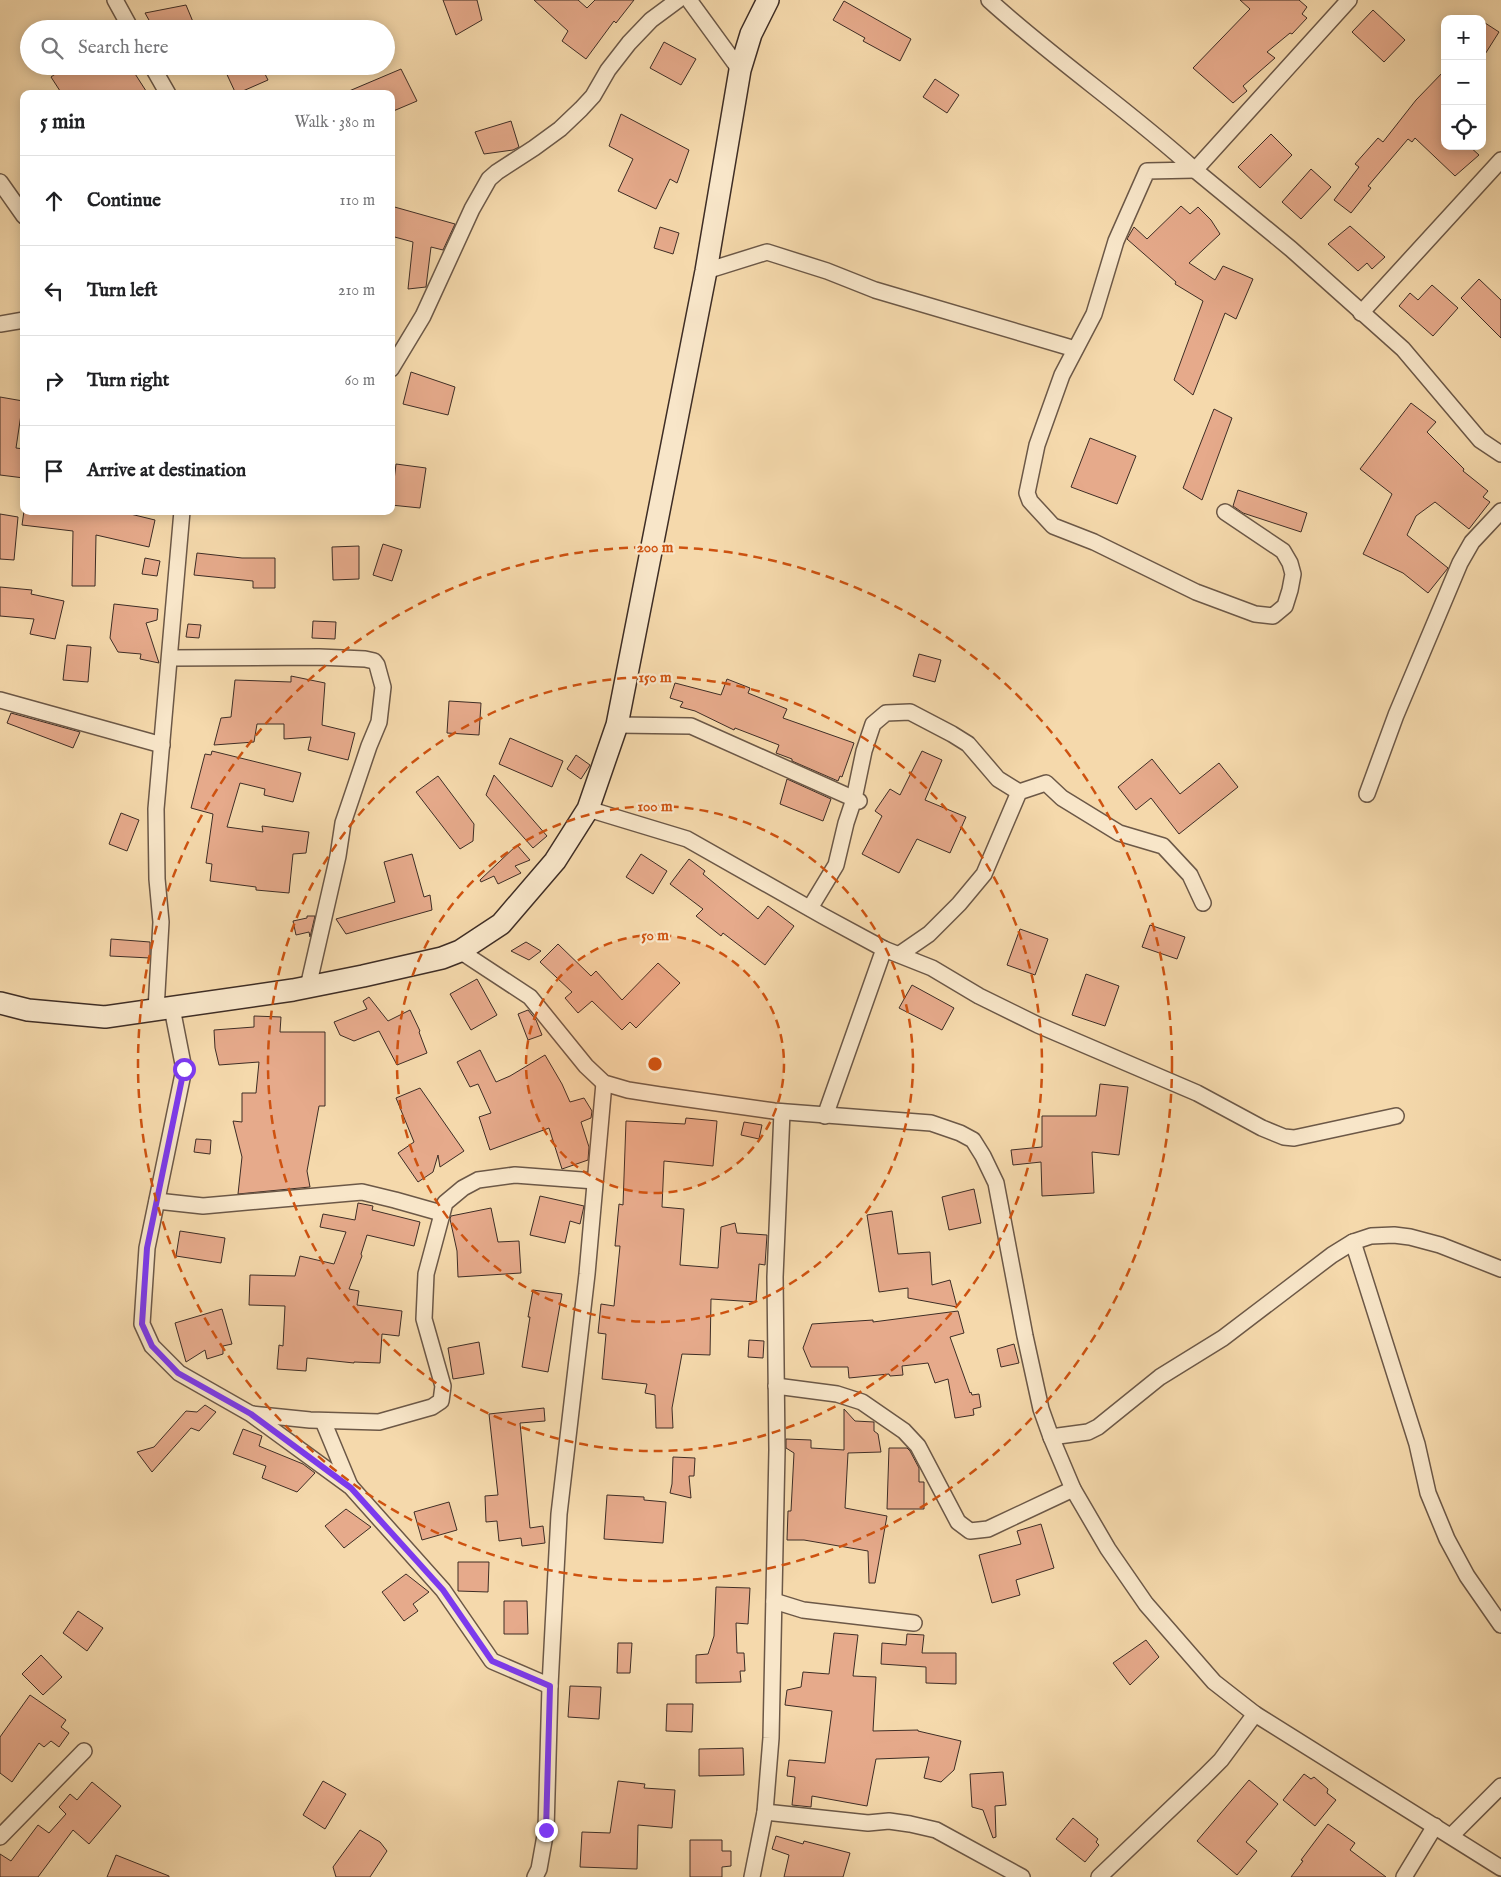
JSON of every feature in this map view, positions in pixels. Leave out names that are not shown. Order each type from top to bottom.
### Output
[{"type":"main road","points":[[0,1003],[28,1010],[105,1017],[308,987],[424,962],[460,951],[501,924],[555,861],[588,809],[617,725],[706,271],[740,70],[751,34],[768,0]]},
{"type":"street","points":[[115,0],[126,20]]},
{"type":"street","points":[[395,362],[423,316],[472,209],[489,179],[560,129],[593,96],[608,70],[629,43],[651,20],[678,0]]},
{"type":"street","points":[[689,0],[740,70]]},
{"type":"street","points":[[990,0],[1018,27],[1138,121],[1253,216],[1403,349],[1480,440],[1501,454]]},
{"type":"street","points":[[1225,512],[1283,551],[1290,563],[1292,574],[1285,606],[1273,616],[1255,614],[1196,592],[1094,542],[1053,526],[1036,509],[1030,501],[1028,493],[1037,446],[1062,375],[1094,314],[1116,241],[1147,170],[1195,170],[1349,0]]},
{"type":"street","points":[[157,75],[166,90]]},
{"type":"street","points":[[1361,312],[1501,160]]},
{"type":"street","points":[[0,182],[20,210]]},
{"type":"street","points":[[706,271],[767,252],[827,271],[875,290],[1075,349]]},
{"type":"street","points":[[0,324],[20,321]]},
{"type":"street","points":[[1367,794],[1396,715],[1460,563],[1472,542],[1501,511]]},
{"type":"street","points":[[182,515],[156,809],[157,879],[162,922],[164,1009],[184,1069],[147,1248],[142,1324],[152,1346],[178,1373],[251,1414],[351,1488],[443,1590],[492,1661],[550,1686]]},
{"type":"street","points":[[170,658],[328,657],[365,659],[374,661],[377,665],[383,687],[379,722],[342,823],[338,856],[308,987]]},
{"type":"street","points":[[0,700],[162,745]]},
{"type":"street","points":[[810,908],[836,865],[846,823],[857,800],[864,751],[873,724],[886,713],[910,712],[968,744],[998,778],[1019,792]]},
{"type":"street","points":[[617,725],[691,726],[857,800]]},
{"type":"street","points":[[900,954],[929,934],[959,904],[984,874],[1019,792],[1046,783],[1062,798],[1119,833],[1163,846],[1190,875],[1203,903]]},
{"type":"street","points":[[588,809],[687,839],[884,949],[932,968],[979,996],[1038,1025],[1197,1093],[1284,1138],[1294,1138],[1396,1116]]},
{"type":"street","points":[[825,1116],[884,949]]},
{"type":"street","points":[[460,951],[530,997],[586,1066],[604,1083],[628,1090],[782,1112],[931,1123],[960,1133],[973,1140],[996,1183],[1025,1336],[1042,1409],[1051,1438],[1073,1489],[1108,1549],[1146,1604],[1214,1682],[1255,1714],[1501,1868]]},
{"type":"street","points":[[535,1877],[539,1870],[546,1830],[550,1686],[559,1514],[587,1274],[604,1083]]},
{"type":"street","points":[[752,1877],[765,1812],[771,1738],[777,1450],[775,1277],[782,1112]]},
{"type":"street","points":[[251,1414],[379,1422],[432,1407],[441,1401],[444,1386],[424,1319],[426,1274],[445,1203],[463,1188],[478,1180],[515,1175],[595,1182]]},
{"type":"street","points":[[157,1201],[203,1206],[362,1192],[441,1214]]},
{"type":"street","points":[[1051,1438],[1088,1432],[1098,1427],[1160,1377],[1222,1338],[1332,1254],[1353,1242],[1371,1236],[1394,1234],[1440,1245],[1501,1269]]},
{"type":"street","points":[[1353,1242],[1417,1444],[1428,1493],[1447,1539],[1467,1576],[1501,1625]]},
{"type":"street","points":[[776,1386],[837,1394],[854,1399],[862,1402],[904,1430],[918,1446],[958,1522],[970,1531],[988,1529],[1073,1489]]},
{"type":"street","points":[[323,1420],[351,1488]]},
{"type":"street","points":[[774,1601],[803,1610],[914,1623]]},
{"type":"street","points":[[1099,1877],[1215,1766],[1255,1714]]},
{"type":"street","points":[[0,1837],[84,1751]]},
{"type":"street","points":[[1451,1836],[1501,1786]]},
{"type":"street","points":[[765,1812],[868,1824],[889,1821],[936,1830],[1022,1877]]},
{"type":"street","points":[[1404,1877],[1435,1826]]},
{"type":"building","points":[[443,0],[477,0],[482,20],[456,35]]},
{"type":"building","points":[[534,0],[578,0],[587,8],[595,0],[634,0],[616,23],[614,21],[586,59],[562,41],[568,31]]},
{"type":"building","points":[[1240,0],[1299,0],[1307,7],[1302,14],[1307,18],[1292,34],[1290,33],[1267,52],[1275,58],[1243,86],[1247,91],[1233,103],[1193,68],[1250,9]]},
{"type":"building","points":[[844,1],[911,39],[900,61],[863,41],[865,38],[833,20]]},
{"type":"building","points":[[186,5],[192,20],[149,20],[145,13]]},
{"type":"building","points":[[1373,10],[1405,40],[1384,62],[1352,32]]},
{"type":"building","points":[[1486,24],[1499,32],[1486,53]]},
{"type":"building","points":[[664,42],[696,59],[681,85],[650,68]]},
{"type":"building","points":[[401,69],[417,101],[395,110],[395,90],[351,90],[387,75],[395,75],[395,72]]},
{"type":"building","points":[[1441,74],[1441,150],[1473,150],[1479,155],[1455,176],[1415,138],[1412,142],[1408,139],[1368,186],[1371,188],[1351,213],[1334,200],[1359,167],[1355,164],[1378,138],[1383,142],[1416,100]]},
{"type":"building","points":[[54,75],[136,75],[145,90],[59,90],[51,77]]},
{"type":"building","points":[[227,75],[266,75],[268,80],[245,90],[234,90]]},
{"type":"building","points":[[935,79],[959,95],[947,113],[923,97]]},
{"type":"building","points":[[621,114],[689,150],[677,183],[670,179],[656,209],[618,191],[633,159],[609,146]]},
{"type":"building","points":[[511,121],[519,147],[513,150],[484,154],[475,132]]},
{"type":"building","points":[[1271,134],[1292,155],[1260,188],[1238,167]]},
{"type":"building","points":[[1311,169],[1331,187],[1301,219],[1282,202]]},
{"type":"building","points":[[1181,206],[1190,214],[1198,207],[1211,220],[1220,234],[1189,263],[1215,280],[1223,266],[1253,279],[1236,319],[1225,313],[1193,395],[1174,380],[1203,301],[1175,284],[1176,282],[1127,239],[1134,227],[1147,239]]},
{"type":"building","points":[[395,207],[455,224],[443,250],[431,247],[426,287],[408,289],[413,242],[395,237]]},
{"type":"building","points":[[1350,226],[1385,257],[1372,269],[1367,263],[1358,271],[1328,244]]},
{"type":"building","points":[[660,227],[679,233],[673,254],[654,248]]},
{"type":"building","points":[[1479,279],[1501,300],[1501,338],[1461,298]]},
{"type":"building","points":[[1432,285],[1458,308],[1433,336],[1399,306],[1410,293],[1418,300]]},
{"type":"building","points":[[411,372],[455,387],[448,415],[403,404]]},
{"type":"building","points":[[0,397],[20,400],[20,421],[16,448],[20,448],[20,478],[0,475]]},
{"type":"building","points":[[1411,403],[1436,422],[1427,432],[1464,469],[1463,471],[1488,491],[1483,497],[1490,502],[1469,529],[1435,502],[1416,516],[1407,535],[1448,568],[1428,593],[1403,573],[1363,554],[1392,494],[1360,469]]},
{"type":"building","points":[[1214,409],[1232,418],[1202,500],[1183,488]]},
{"type":"building","points":[[1090,438],[1136,456],[1117,504],[1071,487]]},
{"type":"building","points":[[396,464],[426,468],[420,508],[395,505]]},
{"type":"building","points":[[1238,490],[1307,513],[1301,532],[1243,513],[1233,506]]},
{"type":"building","points":[[0,514],[18,517],[14,560],[0,559]]},
{"type":"building","points":[[23,515],[134,515],[155,520],[149,547],[96,535],[95,586],[72,586],[73,531],[22,525]]},
{"type":"building","points":[[383,544],[402,550],[392,581],[373,575]]},
{"type":"building","points":[[359,546],[359,579],[333,580],[332,547]]},
{"type":"building","points":[[197,553],[242,558],[275,558],[275,588],[253,588],[253,581],[194,575]]},
{"type":"building","points":[[145,558],[160,561],[157,576],[142,574]]},
{"type":"building","points":[[0,587],[32,590],[31,594],[64,601],[55,639],[30,634],[34,619],[0,616]]},
{"type":"building","points":[[114,604],[158,609],[157,620],[146,623],[159,663],[140,659],[141,654],[118,652],[110,638]]},
{"type":"building","points":[[313,621],[336,622],[335,639],[312,638]]},
{"type":"building","points":[[188,624],[201,625],[199,638],[186,637]]},
{"type":"building","points":[[67,645],[91,647],[88,682],[63,680]]},
{"type":"building","points":[[919,654],[941,660],[935,682],[913,676]]},
{"type":"building","points":[[291,676],[325,683],[322,725],[355,733],[348,760],[308,750],[311,737],[284,739],[284,724],[257,724],[254,742],[214,745],[221,718],[231,717],[235,680],[291,682]]},
{"type":"building","points":[[727,679],[750,688],[748,693],[787,709],[783,718],[854,743],[842,777],[840,776],[838,781],[792,761],[792,759],[776,753],[779,745],[735,728],[734,730],[695,711],[680,707],[683,702],[670,698],[675,683],[721,695]]},
{"type":"building","points":[[449,701],[481,703],[479,735],[447,733]]},
{"type":"building","points":[[11,713],[80,732],[73,748],[7,723]]},
{"type":"building","points":[[510,738],[563,761],[552,787],[499,764]]},
{"type":"building","points":[[212,751],[301,773],[293,802],[264,795],[265,789],[240,783],[227,827],[263,832],[262,826],[309,832],[306,853],[293,854],[289,893],[256,890],[256,887],[210,881],[212,864],[206,863],[213,814],[191,808],[205,754],[211,755]]},
{"type":"building","points":[[922,751],[942,760],[925,800],[966,817],[950,853],[917,839],[899,873],[862,854],[882,816],[875,811],[890,789],[900,795]]},
{"type":"building","points":[[576,755],[590,765],[581,779],[567,769]]},
{"type":"building","points":[[1152,759],[1180,794],[1219,763],[1238,787],[1179,834],[1151,798],[1136,810],[1118,787]]},
{"type":"building","points":[[494,775],[547,836],[533,848],[486,795]]},
{"type":"building","points":[[438,776],[474,824],[473,841],[460,849],[416,792]]},
{"type":"building","points":[[787,779],[831,799],[823,821],[780,804]]},
{"type":"building","points":[[121,813],[139,820],[127,851],[109,844]]},
{"type":"building","points":[[517,845],[530,860],[515,866],[521,873],[498,884],[494,876],[481,882],[480,880]]},
{"type":"building","points":[[412,854],[424,897],[430,895],[432,910],[346,934],[336,919],[395,902],[384,862]]},
{"type":"building","points":[[641,854],[667,871],[653,894],[626,877]]},
{"type":"building","points":[[689,859],[705,871],[703,874],[758,919],[768,906],[794,926],[765,965],[723,933],[721,936],[696,916],[703,909],[670,884]]},
{"type":"building","points":[[307,916],[315,916],[310,937],[309,932],[296,935],[293,921],[307,918]]},
{"type":"building","points":[[1150,925],[1185,937],[1177,959],[1142,947]]},
{"type":"building","points":[[1020,929],[1048,939],[1035,975],[1007,965]]},
{"type":"building","points":[[111,939],[150,942],[150,958],[110,956]]},
{"type":"building","points":[[526,942],[541,951],[529,960],[511,951]]},
{"type":"building","points":[[558,944],[591,976],[596,971],[622,1000],[658,963],[680,983],[636,1028],[630,1022],[622,1030],[592,1001],[578,1013],[565,998],[572,992],[540,962]]},
{"type":"building","points":[[1086,974],[1119,986],[1105,1026],[1072,1015]]},
{"type":"building","points":[[477,979],[497,1015],[471,1030],[450,994]]},
{"type":"building","points":[[912,985],[954,1008],[942,1030],[899,1008]]},
{"type":"building","points":[[369,997],[388,1021],[410,1010],[420,1031],[427,1053],[397,1065],[379,1031],[354,1041],[340,1035],[334,1022],[367,1009],[363,1001]]},
{"type":"building","points":[[528,1010],[536,1020],[542,1035],[528,1040],[518,1014]]},
{"type":"building","points":[[254,1016],[281,1017],[280,1032],[325,1032],[325,1106],[319,1106],[307,1171],[310,1187],[238,1194],[242,1157],[233,1121],[242,1122],[242,1093],[256,1093],[259,1062],[219,1065],[215,1048],[214,1030],[254,1027]]},
{"type":"building","points":[[480,1050],[496,1082],[510,1076],[545,1055],[570,1102],[584,1098],[592,1111],[591,1118],[581,1122],[589,1147],[588,1160],[562,1169],[549,1128],[490,1150],[479,1117],[491,1113],[478,1084],[470,1087],[457,1062]]},
{"type":"building","points":[[1100,1084],[1128,1087],[1119,1155],[1092,1152],[1094,1193],[1042,1196],[1041,1162],[1013,1165],[1011,1150],[1042,1147],[1042,1116],[1096,1116]]},
{"type":"building","points":[[420,1088],[464,1151],[440,1167],[438,1155],[433,1172],[418,1182],[398,1153],[414,1142],[396,1098]]},
{"type":"building","points":[[686,1118],[717,1121],[713,1166],[664,1161],[662,1207],[684,1209],[680,1265],[718,1268],[721,1227],[735,1223],[737,1233],[767,1235],[765,1265],[759,1264],[756,1302],[711,1299],[710,1355],[682,1354],[672,1408],[673,1428],[656,1428],[655,1395],[645,1393],[647,1384],[602,1379],[606,1334],[598,1333],[601,1304],[614,1306],[620,1246],[615,1246],[619,1204],[623,1205],[626,1121],[685,1124]]},
{"type":"building","points":[[744,1122],[762,1125],[759,1139],[741,1135]]},
{"type":"building","points":[[196,1139],[211,1140],[210,1154],[194,1152]]},
{"type":"building","points":[[974,1189],[981,1223],[949,1230],[942,1197]]},
{"type":"building","points":[[540,1196],[584,1206],[580,1224],[570,1221],[565,1243],[530,1235]]},
{"type":"building","points":[[358,1203],[373,1206],[372,1210],[420,1222],[414,1246],[367,1235],[362,1256],[349,1289],[359,1291],[357,1305],[402,1311],[399,1336],[382,1334],[380,1363],[354,1363],[307,1358],[306,1371],[277,1369],[279,1345],[283,1346],[285,1306],[249,1305],[250,1275],[295,1276],[300,1256],[334,1264],[346,1232],[320,1227],[323,1214],[355,1220]]},
{"type":"building","points":[[491,1208],[498,1242],[519,1241],[521,1273],[458,1277],[457,1251],[451,1216]]},
{"type":"building","points":[[892,1211],[898,1254],[930,1252],[932,1285],[950,1280],[957,1307],[908,1298],[908,1288],[879,1292],[867,1215]]},
{"type":"building","points":[[180,1231],[225,1238],[221,1263],[176,1256]]},
{"type":"building","points":[[533,1290],[562,1294],[548,1372],[522,1367]]},
{"type":"building","points":[[222,1309],[232,1344],[223,1346],[223,1354],[207,1359],[205,1350],[186,1362],[175,1323]]},
{"type":"building","points":[[958,1311],[964,1333],[950,1337],[970,1393],[972,1395],[979,1394],[981,1407],[973,1409],[974,1415],[955,1418],[948,1379],[935,1383],[928,1363],[902,1366],[903,1375],[890,1376],[889,1374],[849,1378],[848,1367],[811,1367],[803,1348],[812,1324],[873,1320],[873,1322]]},
{"type":"building","points":[[749,1340],[764,1341],[763,1358],[748,1357]]},
{"type":"building","points":[[479,1342],[484,1374],[453,1379],[448,1348]]},
{"type":"building","points":[[1014,1344],[1019,1363],[1001,1367],[997,1349]]},
{"type":"building","points":[[205,1405],[216,1412],[199,1431],[191,1428],[152,1472],[137,1452],[154,1447],[186,1411],[197,1412]]},
{"type":"building","points":[[544,1408],[545,1421],[520,1423],[530,1528],[543,1526],[545,1543],[522,1546],[521,1538],[499,1541],[497,1521],[486,1522],[485,1496],[498,1495],[489,1414]]},
{"type":"building","points":[[844,1409],[855,1421],[874,1422],[874,1431],[878,1434],[881,1452],[848,1453],[845,1508],[887,1516],[875,1583],[869,1583],[868,1551],[804,1540],[787,1540],[788,1511],[791,1511],[794,1453],[786,1448],[786,1439],[811,1440],[811,1448],[844,1450]]},
{"type":"building","points":[[243,1429],[262,1436],[259,1446],[303,1464],[315,1473],[297,1492],[262,1478],[266,1466],[233,1454]]},
{"type":"building","points":[[889,1448],[907,1448],[910,1451],[919,1468],[919,1482],[924,1482],[924,1509],[887,1509]]},
{"type":"building","points":[[673,1457],[695,1458],[694,1476],[689,1476],[691,1498],[670,1493]]},
{"type":"building","points":[[607,1495],[644,1497],[644,1500],[666,1502],[663,1543],[604,1539]]},
{"type":"building","points":[[449,1502],[457,1530],[422,1540],[414,1512]]},
{"type":"building","points":[[346,1509],[371,1527],[344,1548],[325,1526]]},
{"type":"building","points":[[1041,1524],[1054,1568],[1016,1580],[1020,1595],[992,1603],[979,1555],[1021,1544],[1017,1531]]},
{"type":"building","points":[[458,1562],[489,1562],[488,1592],[458,1591]]},
{"type":"building","points":[[406,1574],[429,1592],[413,1604],[418,1611],[404,1621],[382,1592]]},
{"type":"building","points":[[716,1587],[750,1588],[748,1624],[736,1623],[737,1653],[744,1653],[745,1671],[740,1671],[741,1682],[696,1683],[696,1655],[708,1654],[714,1636]]},
{"type":"building","points":[[504,1601],[527,1601],[528,1634],[504,1634]]},
{"type":"building","points":[[78,1611],[103,1628],[87,1651],[63,1633]]},
{"type":"building","points":[[834,1633],[858,1635],[853,1676],[876,1677],[873,1731],[918,1730],[961,1741],[954,1770],[941,1782],[924,1778],[929,1757],[876,1759],[867,1806],[812,1796],[811,1807],[792,1805],[795,1777],[787,1776],[789,1760],[825,1763],[832,1711],[785,1705],[787,1690],[801,1687],[803,1672],[829,1674]]},
{"type":"building","points":[[907,1634],[924,1635],[922,1653],[956,1653],[956,1684],[926,1683],[926,1667],[881,1664],[882,1643],[906,1645]]},
{"type":"building","points":[[1146,1640],[1159,1657],[1130,1685],[1113,1663]]},
{"type":"building","points":[[618,1643],[632,1643],[630,1673],[617,1673]]},
{"type":"building","points":[[41,1655],[62,1677],[43,1695],[22,1674]]},
{"type":"building","points":[[570,1686],[601,1687],[599,1719],[568,1717]]},
{"type":"building","points":[[30,1695],[66,1720],[61,1727],[69,1733],[59,1747],[51,1741],[44,1747],[39,1743],[12,1782],[0,1773],[0,1737]]},
{"type":"building","points":[[667,1704],[693,1704],[692,1732],[666,1731]]},
{"type":"building","points":[[743,1748],[744,1775],[699,1776],[699,1749]]},
{"type":"building","points":[[1003,1772],[1006,1805],[995,1806],[996,1837],[993,1838],[983,1810],[972,1807],[970,1774]]},
{"type":"building","points":[[1304,1774],[1311,1779],[1314,1777],[1328,1789],[1327,1793],[1336,1800],[1315,1826],[1283,1800]]},
{"type":"building","points":[[1249,1780],[1278,1804],[1246,1842],[1257,1851],[1237,1875],[1197,1841]]},
{"type":"building","points":[[323,1781],[346,1794],[325,1829],[303,1815]]},
{"type":"building","points":[[618,1781],[645,1784],[644,1788],[675,1790],[672,1828],[638,1825],[637,1869],[580,1867],[582,1832],[610,1833]]},
{"type":"building","points":[[92,1782],[121,1806],[89,1844],[73,1830],[38,1877],[0,1877],[0,1854],[11,1861],[38,1825],[49,1833],[66,1814],[59,1807],[70,1794],[77,1800]]},
{"type":"building","points":[[1073,1818],[1098,1839],[1096,1842],[1099,1845],[1085,1862],[1056,1839]]},
{"type":"building","points":[[1328,1824],[1355,1843],[1350,1850],[1386,1877],[1291,1877],[1303,1861],[1301,1860]]},
{"type":"building","points":[[360,1830],[380,1842],[387,1851],[370,1877],[336,1877],[333,1867]]},
{"type":"building","points":[[776,1836],[803,1844],[804,1841],[850,1853],[843,1877],[784,1877],[789,1855],[772,1849]]},
{"type":"building","points":[[690,1840],[722,1840],[722,1851],[731,1851],[731,1866],[722,1867],[722,1877],[690,1877]]},
{"type":"building","points":[[116,1855],[169,1876],[169,1877],[107,1877]]},
{"type":"route","points":[[184,1069],[147,1248],[142,1324],[152,1346],[178,1373],[237,1408],[251,1414],[351,1488],[443,1590],[492,1661],[550,1686],[546,1830]]}]
